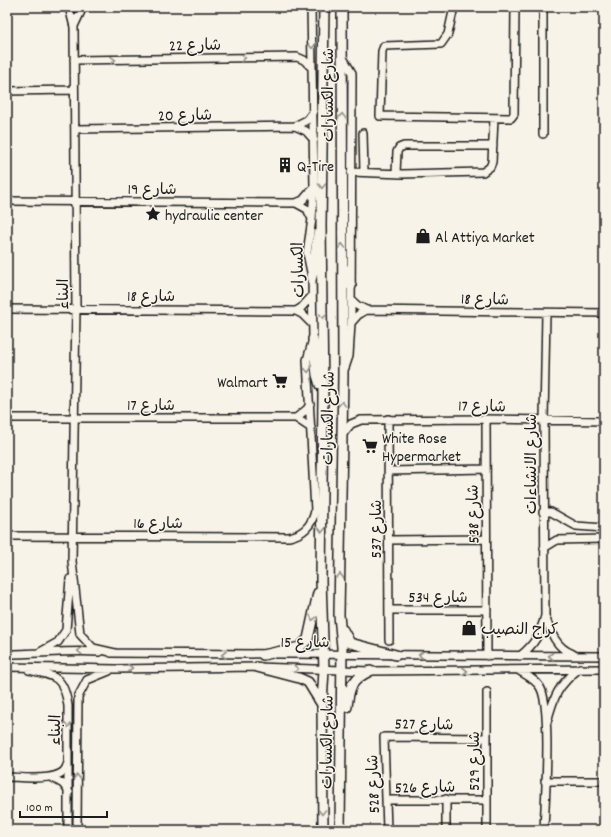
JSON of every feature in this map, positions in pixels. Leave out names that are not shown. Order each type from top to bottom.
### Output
[{"type":"street","name":"البناء","points":[[69,7],[74,27],[76,201],[76,309],[71,536],[72,561],[80,634],[93,648],[115,653]]},
{"type":"street","name":"البناء","points":[[74,27],[83,7]]},
{"type":"street","name":"الكسارات","points":[[306,530],[314,518],[315,511],[307,360],[313,339],[311,297],[312,277],[307,254],[312,219],[314,188],[311,7]]},
{"type":"street","points":[[318,7],[324,19]]},
{"type":"street","name":"شارع الكسارات","points":[[323,830],[322,703],[324,654],[321,580],[323,395],[321,225],[324,7]]},
{"type":"street","name":"شارع الكسارات","points":[[340,830],[342,670],[339,615],[342,435],[342,7]]},
{"type":"street","points":[[454,7],[448,34],[441,44],[384,46],[382,51],[380,116],[511,118],[514,114],[515,7]]},
{"type":"street","points":[[543,7],[543,134]]},
{"type":"street","points":[[342,55],[350,68],[352,79],[352,300],[349,356],[342,376]]},
{"type":"street","name":"شارع 22","points":[[74,60],[296,57],[304,60],[312,68]]},
{"type":"street","points":[[7,90],[74,90]]},
{"type":"street","points":[[295,126],[307,120],[313,110]]},
{"type":"street","points":[[351,172],[483,172],[490,167],[492,162],[494,118]]},
{"type":"street","points":[[295,126],[306,131],[314,140]]},
{"type":"street","name":"شارع 20","points":[[75,129],[295,126]]},
{"type":"street","points":[[363,133],[364,172]]},
{"type":"street","points":[[396,173],[397,152],[399,148],[404,146],[493,146]]},
{"type":"street","points":[[296,203],[303,200],[314,188]]},
{"type":"street","name":"شارع 19","points":[[7,201],[296,203]]},
{"type":"street","points":[[296,203],[307,209],[312,219]]},
{"type":"street","points":[[312,277],[316,240],[321,225]]},
{"type":"street","points":[[342,262],[351,286]]},
{"type":"street","points":[[311,297],[306,304],[296,311],[310,320],[312,326]]},
{"type":"street","points":[[352,300],[358,306],[366,310]]},
{"type":"street","name":"شارع 18","points":[[7,309],[296,311]]},
{"type":"street","points":[[351,323],[358,315],[366,310]]},
{"type":"street","name":"شارع 18","points":[[366,310],[604,313]]},
{"type":"street","name":"شارع الانشاءات","points":[[520,656],[535,642],[540,634],[545,616],[543,512],[546,313]]},
{"type":"street","points":[[313,339],[317,375],[323,395]]},
{"type":"street","points":[[310,404],[296,418],[311,428]]},
{"type":"street","name":"شارع 17","points":[[7,418],[296,418]]},
{"type":"street","name":"شارع 17","points":[[342,435],[351,424],[361,420],[486,418],[604,420]]},
{"type":"street","name":"شارع 538","points":[[486,418],[487,610]]},
{"type":"street","name":"شارع 537","points":[[388,419],[388,640]]},
{"type":"street","points":[[389,471],[486,470]]},
{"type":"street","points":[[543,512],[551,512],[576,526],[604,528]]},
{"type":"street","name":"شارع 16","points":[[7,536],[289,537],[295,536],[306,530]]},
{"type":"street","points":[[389,540],[486,539]]},
{"type":"street","points":[[544,548],[557,540],[604,539]]},
{"type":"street","name":"البناء","points":[[37,654],[58,642],[66,630],[72,561]]},
{"type":"street","points":[[263,655],[300,647],[308,639],[321,580]]},
{"type":"street","name":"شارع 534","points":[[389,610],[487,610]]},
{"type":"street","points":[[487,610],[487,656]]},
{"type":"street","points":[[339,615],[345,635],[350,643],[396,655]]},
{"type":"street","name":"شارع الانشاءات","points":[[545,616],[551,634],[560,647],[566,652],[577,656]]},
{"type":"street","name":"شارع 15","points":[[7,654],[37,654],[75,651],[263,655],[604,656]]},
{"type":"street","name":"البناء","points":[[11,667],[44,674],[57,679],[64,687],[68,706],[68,830]]},
{"type":"street","name":"شارع 15","points":[[11,667],[256,667],[370,671],[580,668],[604,669]]},
{"type":"street","points":[[256,667],[299,678],[308,682],[322,703]]},
{"type":"street","name":"البناء","points":[[77,830],[78,697],[87,680],[116,668]]},
{"type":"street","points":[[546,728],[557,692],[568,678],[580,668]]},
{"type":"street","points":[[518,670],[534,680],[542,691],[546,728],[544,830]]},
{"type":"street","points":[[340,750],[346,723],[348,694],[352,684],[358,677],[370,671]]},
{"type":"street","name":"شارع 529","points":[[487,692],[487,830]]},
{"type":"street","name":"شارع 527","points":[[384,736],[487,738]]},
{"type":"street","name":"شارع 528","points":[[384,736],[387,830]]},
{"type":"street","points":[[54,778],[67,768],[67,762]]},
{"type":"street","points":[[7,777],[54,778],[69,792]]},
{"type":"street","points":[[545,781],[604,781]]},
{"type":"street","points":[[446,799],[446,830]]},
{"type":"street","name":"شارع 526","points":[[386,800],[487,800]]},
{"type":"place","name":"Q-Tire","points":[[285,165]]},
{"type":"place","name":"hydraulic center","points":[[153,214]]},
{"type":"place","name":"Al Attiya Market","points":[[423,236]]},
{"type":"place","name":"Walmart","points":[[280,381]]},
{"type":"place","name":"White Rose Hypermarket","points":[[370,446]]},
{"type":"place","name":"كراج النصيب","points":[[469,628]]}]
